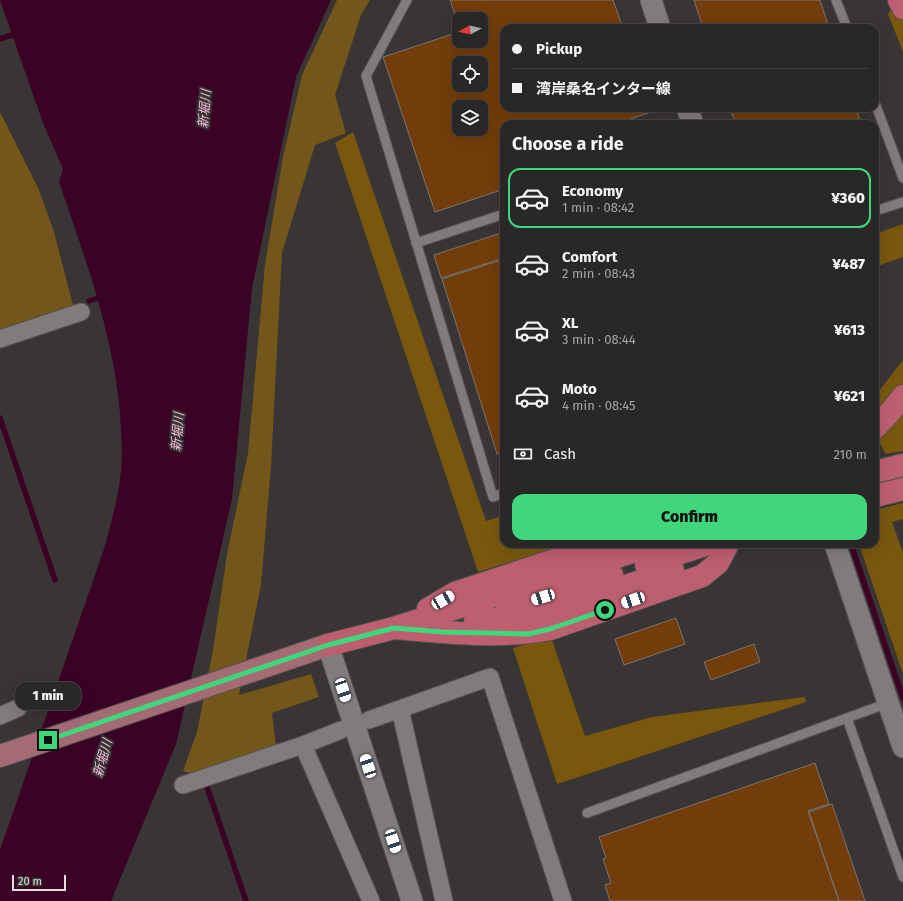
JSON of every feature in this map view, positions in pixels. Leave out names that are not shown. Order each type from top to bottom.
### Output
[{"type":"highway","points":[[899,0],[903,8]]},
{"type":"highway","points":[[879,424],[891,412],[903,396]]},
{"type":"highway","points":[[879,471],[903,465]]},
{"type":"highway","points":[[879,496],[903,488]]},
{"type":"highway","points":[[879,496],[903,493]]},
{"type":"highway","points":[[394,628],[455,593],[591,548]]},
{"type":"highway","points":[[328,645],[394,628],[644,548]]},
{"type":"highway","points":[[394,628],[493,613],[696,548]]},
{"type":"highway","points":[[394,628],[545,614],[699,561],[717,548]]},
{"type":"highway","points":[[394,628],[442,632],[528,634],[550,629],[702,576],[718,563],[726,548]]},
{"type":"main road","points":[[2,755],[328,645]]},
{"type":"street","points":[[651,0],[659,24]]},
{"type":"street","points":[[0,339],[81,312]]},
{"type":"street","points":[[836,548],[903,747]]},
{"type":"street","points":[[328,645],[412,901]]},
{"type":"street","points":[[369,720],[490,677],[563,901]]},
{"type":"street","points":[[0,716],[18,708]]},
{"type":"street","points":[[400,709],[444,901]]},
{"type":"street","points":[[183,785],[303,745],[341,730]]},
{"type":"street","points":[[303,745],[371,901]]},
{"type":"lane","points":[[407,0],[366,76],[493,497],[500,494]]},
{"type":"lane","points":[[836,0],[845,24]]},
{"type":"lane","points":[[878,112],[903,178]]},
{"type":"lane","points":[[879,210],[903,202]]},
{"type":"lane","points":[[416,243],[500,215]]},
{"type":"lane","points":[[587,813],[888,703]]},
{"type":"lane","points":[[847,718],[903,877]]},
{"type":"shaded area","points":[[337,0],[370,0],[361,15],[335,95],[346,133],[315,145],[282,253],[271,467],[261,585],[239,695],[311,674],[319,697],[272,713],[276,745],[190,773],[183,771],[197,732],[213,650],[227,554],[248,453],[265,264],[283,157],[302,75]]},
{"type":"shaded area","points":[[898,0],[903,0],[903,52],[888,14]]},
{"type":"shaded area","points":[[0,112],[39,190],[54,232],[73,305],[0,329]]},
{"type":"shaded area","points":[[353,132],[486,521],[500,516],[500,548],[554,548],[478,572],[335,143]]},
{"type":"shaded area","points":[[903,224],[903,257],[879,266],[879,233]]},
{"type":"shaded area","points":[[903,360],[903,451],[886,454],[879,441],[879,391]]},
{"type":"shaded area","points":[[903,503],[903,519],[892,522],[903,553],[903,674],[860,548],[879,548],[879,509]]},
{"type":"shaded area","points":[[551,637],[585,736],[652,717],[805,697],[806,702],[557,784],[513,648]]},
{"type":"water","name":"新堀川","points":[[0,0],[331,0],[296,77],[252,288],[232,499],[176,744],[111,901],[0,901],[0,850],[104,549],[118,491],[122,454],[119,402],[115,373],[103,317],[78,236],[59,182],[63,169],[43,123]]},
{"type":"building","points":[[450,0],[613,0],[622,24],[500,24],[500,112],[651,112],[627,120],[500,120],[500,190],[435,212],[383,57],[452,34],[452,48],[488,48],[488,12],[454,12]]},
{"type":"building","points":[[694,0],[820,0],[828,24],[702,24]]},
{"type":"building","points":[[732,112],[857,112],[860,120],[734,120]]},
{"type":"building","points":[[500,233],[500,259],[441,278],[434,255]]},
{"type":"building","points":[[500,260],[500,453],[497,454],[442,279]]},
{"type":"building","points":[[676,618],[685,644],[624,665],[615,639]]},
{"type":"building","points":[[754,644],[760,662],[711,680],[704,662]]},
{"type":"building","points":[[815,763],[829,804],[808,811],[839,901],[610,901],[605,885],[611,883],[603,859],[606,858],[599,837]]},
{"type":"building","points":[[832,804],[865,901],[839,901],[809,812]]},
{"type":"waterway","points":[[0,39],[12,35],[16,29]]},
{"type":"waterway","points":[[89,301],[104,296]]},
{"type":"waterway","points":[[0,418],[55,580]]},
{"type":"waterway","points":[[852,548],[903,698]]},
{"type":"waterway","points":[[205,781],[246,901]]},
{"type":"route","points":[[48,740],[328,645],[394,628],[442,632],[528,634],[550,629],[605,610]]}]
